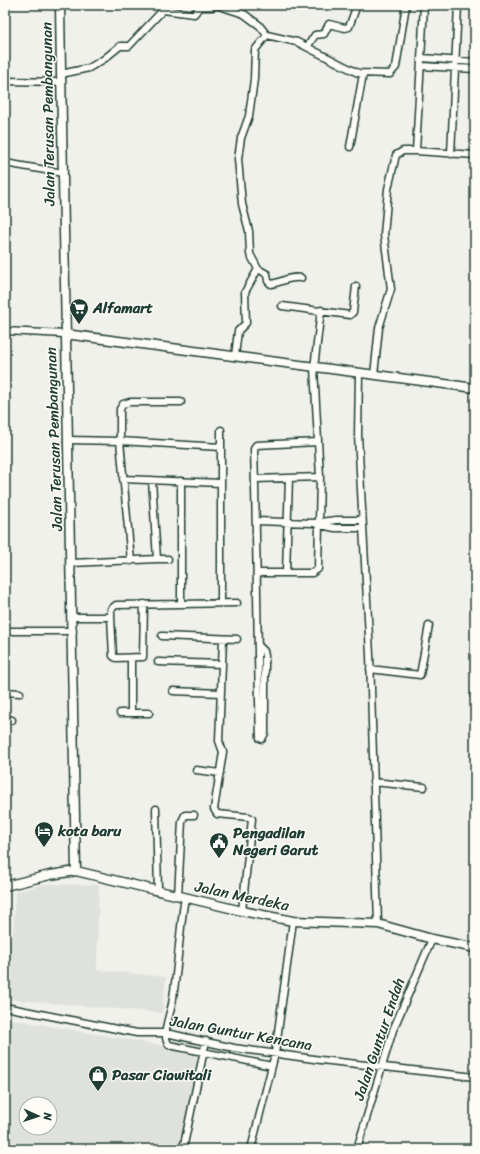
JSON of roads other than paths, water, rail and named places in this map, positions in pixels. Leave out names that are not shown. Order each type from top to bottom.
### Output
[{"type":"street","name":"Jalan Terusan Pembangunan","points":[[60,5],[65,334],[72,563],[76,871]]},
{"type":"street","points":[[5,81],[61,78],[89,68],[104,59],[120,46],[129,46],[163,10],[194,14],[200,7],[212,7],[216,5],[244,14],[259,25],[267,35],[297,42],[342,66],[363,74],[390,74],[396,67],[402,40],[406,5]]},
{"type":"street","points":[[307,47],[315,35],[324,34],[329,24],[345,28],[349,27],[357,5]]},
{"type":"street","points":[[416,151],[422,66],[424,5]]},
{"type":"street","points":[[451,154],[458,5]]},
{"type":"street","points":[[267,35],[255,50],[254,79],[249,116],[241,138],[238,159],[242,204],[249,231],[250,254],[258,269],[266,274],[268,281],[271,284],[281,282],[291,277],[301,278]]},
{"type":"street","points":[[422,58],[475,62]]},
{"type":"street","points":[[422,66],[475,69]]},
{"type":"street","points":[[350,147],[363,74]]},
{"type":"street","points":[[374,375],[379,328],[391,289],[384,235],[388,189],[396,155],[403,151],[475,155]]},
{"type":"street","points":[[5,163],[63,173]]},
{"type":"street","points":[[235,356],[238,332],[246,326],[245,292],[258,269]]},
{"type":"street","points":[[282,306],[352,314],[356,286]]},
{"type":"street","points":[[257,573],[312,573],[316,571],[318,566],[317,523],[320,477],[314,368],[321,310]]},
{"type":"street","points":[[5,331],[65,334],[475,388]]},
{"type":"street","points":[[359,373],[358,435],[370,669],[378,924]]},
{"type":"street","points":[[131,561],[120,441],[120,409],[123,404],[130,402],[181,402]]},
{"type":"street","points":[[221,430],[221,604]]},
{"type":"street","points":[[68,440],[221,446]]},
{"type":"street","points":[[259,646],[264,651],[265,656],[265,733],[262,739],[260,738],[254,449],[256,445],[318,442]]},
{"type":"street","points":[[255,479],[320,477]]},
{"type":"street","points":[[286,573],[289,478]]},
{"type":"street","points":[[123,479],[221,483]]},
{"type":"street","points":[[152,480],[157,559]]},
{"type":"street","points":[[181,481],[181,604]]},
{"type":"street","points":[[256,521],[317,523],[362,520]]},
{"type":"street","points":[[317,523],[335,528],[362,528]]},
{"type":"street","points":[[72,563],[168,559]]},
{"type":"street","points":[[144,604],[144,656],[116,658],[113,656],[111,618],[111,608],[116,604],[237,603]]},
{"type":"street","points":[[73,618],[111,618]]},
{"type":"street","points":[[370,669],[420,675],[429,625]]},
{"type":"street","points":[[5,631],[73,631]]},
{"type":"street","points":[[162,636],[237,639]]},
{"type":"street","points":[[223,639],[219,740],[223,752],[215,812],[249,817],[252,819],[242,912]]},
{"type":"street","points":[[131,658],[131,713]]},
{"type":"street","points":[[158,662],[222,664]]},
{"type":"street","points":[[173,691],[221,693]]},
{"type":"street","points":[[5,692],[20,693]]},
{"type":"street","points":[[259,696],[266,697]]},
{"type":"street","points":[[120,713],[149,713]]},
{"type":"street","points":[[5,719],[12,720]]},
{"type":"street","points":[[196,770],[220,773]]},
{"type":"street","points":[[373,782],[424,787]]},
{"type":"street","points":[[156,808],[158,891]]},
{"type":"street","points":[[194,815],[185,815],[182,821],[181,896],[172,1002],[166,1033],[169,1045],[272,1066]]},
{"type":"street","name":"Jalan Merdeka","points":[[5,886],[50,875],[76,871],[242,912],[294,921],[378,924],[432,939],[475,948]]},
{"type":"street","points":[[251,1149],[275,1054],[294,921]]},
{"type":"street","name":"Jalan Guntur Endah","points":[[357,1149],[381,1066],[396,1021],[432,939]]},
{"type":"street","name":"Jalan Guntur Kencana","points":[[5,1007],[88,1022],[138,1033],[166,1033],[234,1048],[475,1077]]},
{"type":"street","points":[[183,1149],[206,1041]]},
{"type":"place","name":"Alfamart","points":[[79,325]]},
{"type":"place","name":"kota baru","points":[[44,848]]},
{"type":"place","name":"Pengadilan Negeri Garut","points":[[219,859]]},
{"type":"place","name":"Pasar Ciawitali","points":[[98,1092]]}]
